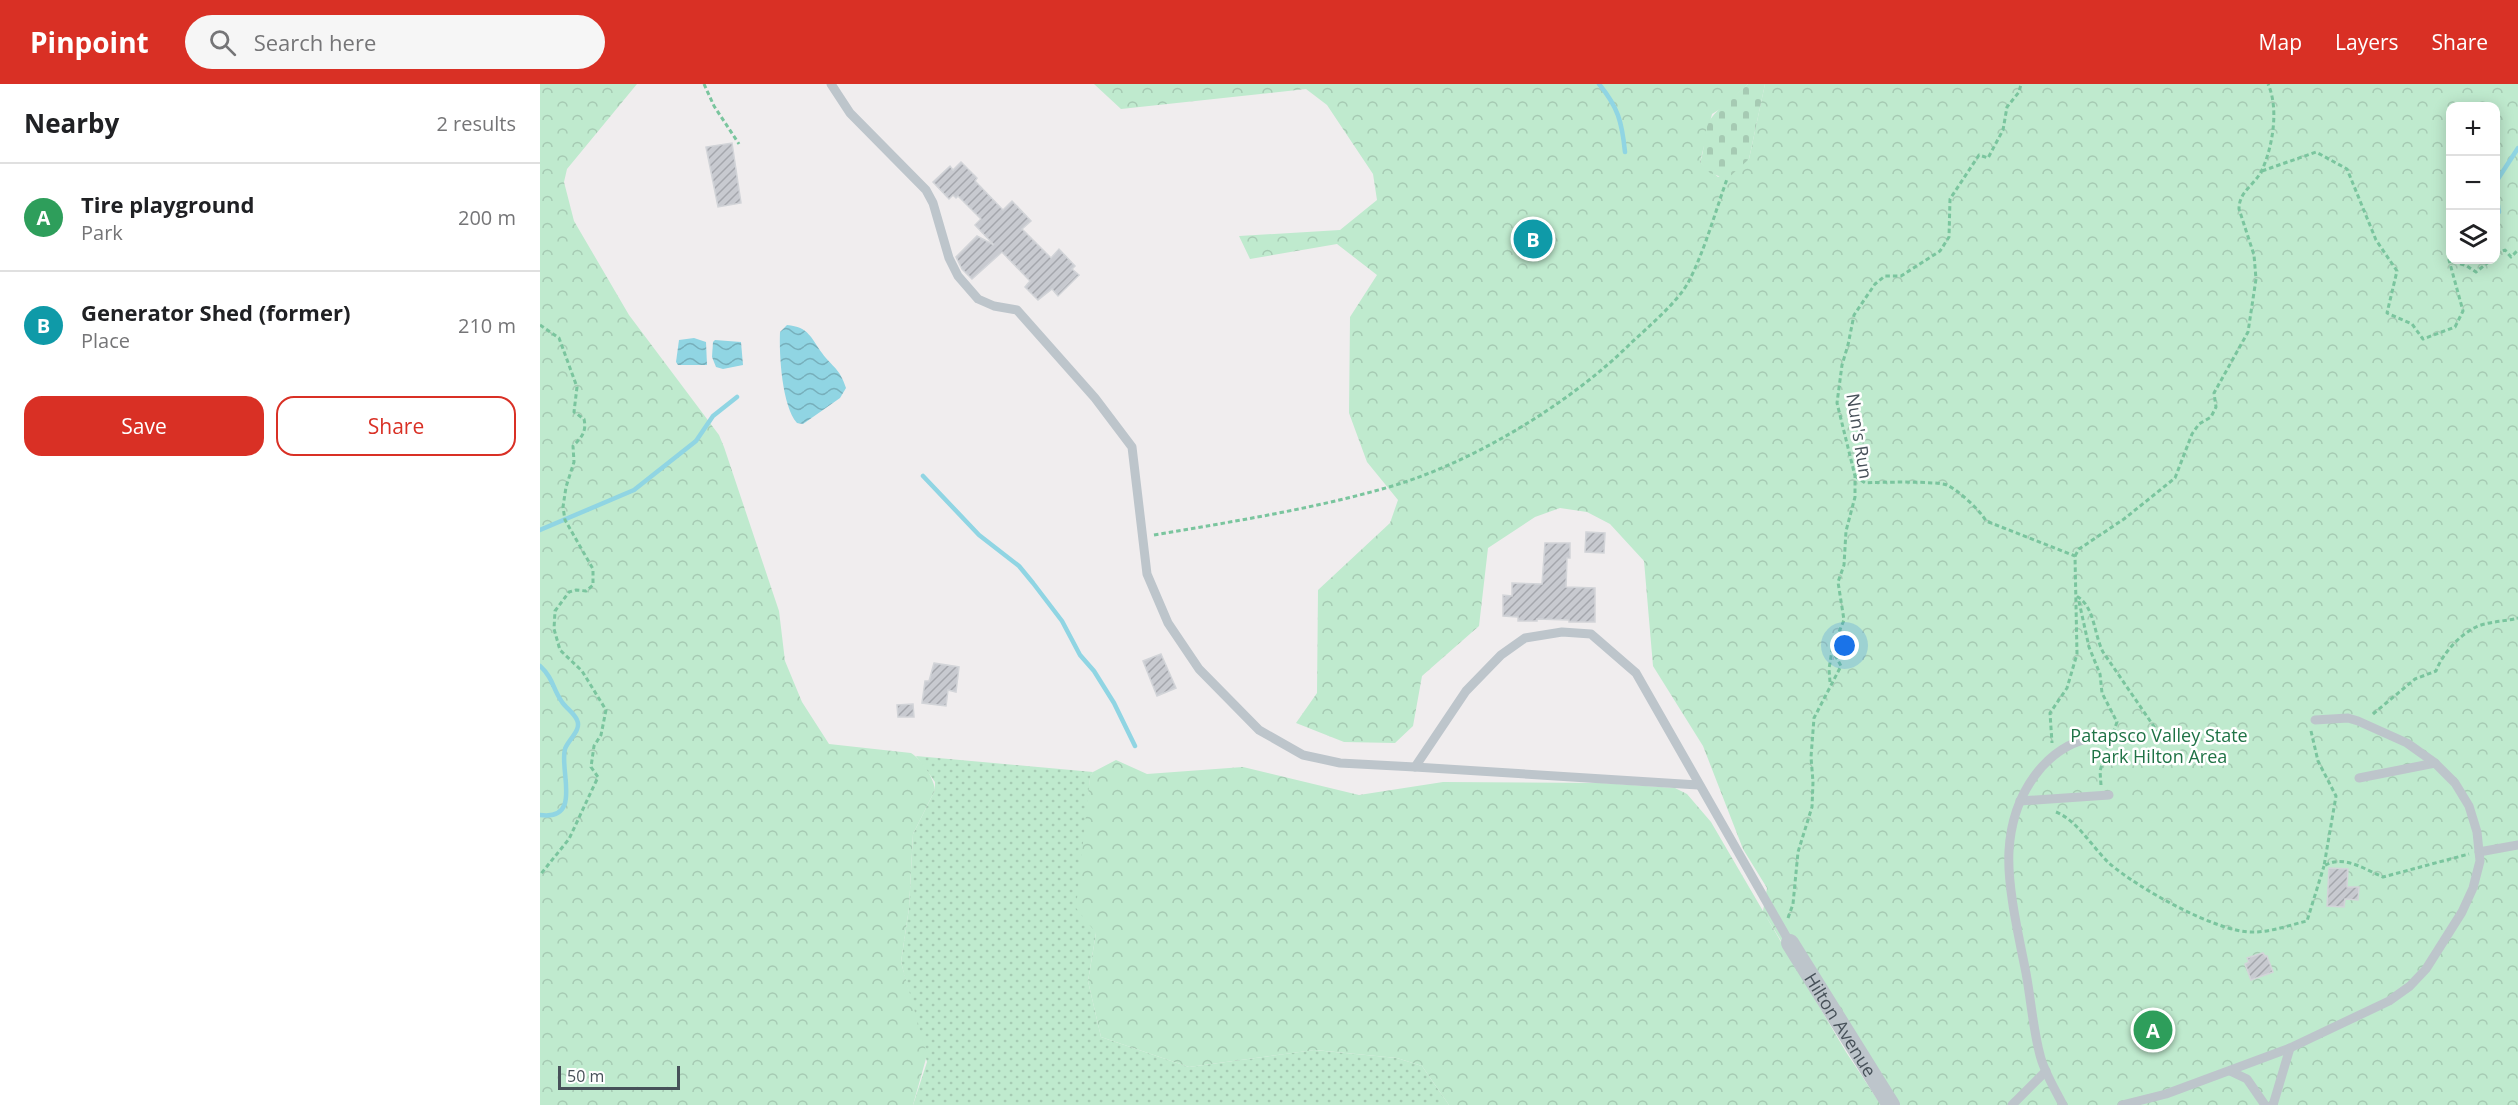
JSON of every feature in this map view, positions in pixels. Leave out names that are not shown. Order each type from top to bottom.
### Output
[{"type":"street","name":"Hilton Avenue","points":[[1790,943],[1891,1105]]},
{"type":"lane","points":[[831,84],[850,113],[926,190],[933,203],[949,258],[958,276],[978,299],[994,306],[1017,310],[1089,389],[1132,447],[1147,574],[1168,623],[1199,669],[1259,730],[1303,755],[1340,763],[1698,785]]},
{"type":"lane","points":[[1415,767],[1466,691],[1487,668],[1525,638],[1562,632],[1591,634],[1636,673],[1790,943]]},
{"type":"lane","points":[[2122,1105],[2166,1094],[2290,1048],[2389,1001],[2410,986],[2426,969],[2441,947],[2473,888],[2480,861],[2476,853],[2477,832],[2469,806],[2455,783],[2435,763],[2407,743],[2348,718],[2315,720]]},
{"type":"lane","points":[[2063,1105],[2040,1056],[2010,874],[2009,850],[2020,801],[2031,778],[2058,752],[2078,742],[2102,736]]},
{"type":"lane","points":[[2359,778],[2435,763]]},
{"type":"lane","points":[[2020,801],[2109,795]]},
{"type":"lane","points":[[2476,853],[2518,845]]},
{"type":"lane","points":[[2273,1105],[2290,1048]]},
{"type":"lane","points":[[2012,1105],[2046,1071]]},
{"type":"lane","points":[[2230,1071],[2247,1079],[2265,1105]]},
{"type":"path","points":[[704,84],[714,106],[739,144]]},
{"type":"path","name":"Nun's Run","points":[[1830,683],[1829,669],[1832,649],[1844,620],[1838,582],[1844,565],[1846,531],[1855,497],[1855,476],[1838,403],[1842,365],[1854,315],[1875,284],[1885,276],[1901,276],[1940,251],[1949,237],[1950,199],[1979,155],[1988,158],[1997,144],[2003,130],[2007,107],[2019,92],[2021,84]]},
{"type":"path","points":[[2058,752],[2051,742],[2050,713],[2067,688],[2077,654],[2078,597],[2075,556],[2079,549],[2124,519],[2175,478],[2192,434],[2199,424],[2211,417],[2216,407],[2214,393],[2248,332],[2256,279],[2254,255],[2239,209],[2239,201],[2244,191],[2262,171],[2273,131],[2272,93],[2268,84]]},
{"type":"path","points":[[2262,171],[2316,152],[2347,169],[2376,240],[2397,271],[2387,313],[2412,324],[2423,339],[2455,327],[2463,311],[2450,264]]},
{"type":"path","points":[[1142,537],[1275,514],[1382,489],[1427,474],[1490,444],[1555,407],[1612,362],[1659,316],[1689,282],[1727,179]]},
{"type":"path","points":[[2500,252],[2505,250],[2511,257],[2518,250]]},
{"type":"path","points":[[2461,264],[2476,272],[2486,264]]},
{"type":"path","points":[[540,325],[551,330],[559,338],[564,357],[577,387],[574,412],[584,419],[583,437],[573,446],[574,462],[562,507],[566,520],[593,569],[593,585],[586,591],[568,592],[555,611],[554,629],[560,650],[582,671],[606,710],[602,735],[594,746],[591,767],[598,777],[569,839],[540,875]]},
{"type":"path","points":[[1855,476],[1865,483],[1881,481],[1946,485],[1982,513],[1986,520],[2075,556]]},
{"type":"path","points":[[2078,597],[2089,647],[2100,674],[2102,693],[2117,722]]},
{"type":"path","points":[[2078,597],[2085,602],[2096,630],[2096,639],[2103,652],[2157,732]]},
{"type":"path","points":[[2358,721],[2377,712],[2415,679],[2436,671],[2440,660],[2466,633],[2483,624],[2518,618]]},
{"type":"path","points":[[1778,923],[1790,916],[1798,852],[1812,807],[1811,757],[1814,718],[1830,683],[1838,675],[1841,666],[1832,649]]},
{"type":"path","points":[[2053,811],[2069,821],[2109,863],[2132,882],[2156,897],[2234,931],[2254,932],[2307,921],[2324,866],[2336,796],[2318,761],[2312,736]]},
{"type":"path","points":[[2101,788],[2100,771],[2105,754]]},
{"type":"path","points":[[2324,866],[2330,862],[2350,861],[2383,877],[2476,853]]},
{"type":"green space","points":[[540,84],[637,84],[567,169],[564,182],[574,221],[629,315],[719,435],[779,611],[785,661],[802,702],[829,744],[911,753],[923,764],[932,780],[935,790],[913,834],[909,908],[901,962],[927,1055],[913,1105],[540,1105]]},
{"type":"green space","name":"Patapsco Valley State Park Hilton Area","points":[[1094,84],[1748,84],[1725,106],[1712,114],[1700,162],[1718,177],[1749,159],[1765,84],[2518,84],[2518,1105],[1882,1105],[1764,913],[1846,1052],[1881,1105],[1449,1105],[1422,1066],[1397,1058],[1315,1050],[1189,1067],[1101,1037],[1088,981],[1096,933],[1076,908],[1090,777],[1093,772],[1116,760],[1147,774],[1243,767],[1359,795],[1443,782],[1602,783],[1675,788],[1687,794],[1711,822],[1763,911],[1767,888],[1743,849],[1703,746],[1653,666],[1644,561],[1610,524],[1587,512],[1560,508],[1535,517],[1488,548],[1479,626],[1422,676],[1413,726],[1395,743],[1344,742],[1296,723],[1317,693],[1318,590],[1390,523],[1398,500],[1367,462],[1349,413],[1350,317],[1377,275],[1337,244],[1250,259],[1239,236],[1340,230],[1377,200],[1373,174],[1327,105],[1306,89],[1121,109]]},
{"type":"green space","points":[[1748,84],[1765,84],[1749,159],[1727,179],[1710,173],[1700,162],[1705,133],[1715,114]]},
{"type":"green space","points":[[916,756],[1093,772],[1090,778],[1085,836],[1096,933],[1088,981],[1101,1037],[1189,1067],[1314,1050],[1397,1058],[1422,1066],[1449,1105],[913,1105],[927,1062],[901,962],[909,908],[913,834],[935,790],[935,782]]},
{"type":"water","points":[[787,325],[800,328],[809,334],[838,372],[846,388],[840,398],[803,424],[797,423],[792,415],[785,393],[780,332]]},
{"type":"water","points":[[694,338],[706,342],[707,365],[678,365],[676,362],[679,340]]},
{"type":"water","points":[[715,340],[741,342],[743,365],[723,369],[716,367],[712,357]]},
{"type":"building","points":[[732,143],[741,203],[718,207],[706,147]]},
{"type":"building","points":[[961,162],[977,178],[975,181],[1003,210],[1012,201],[1031,221],[1022,229],[1051,258],[1059,249],[1075,266],[1072,269],[1079,275],[1058,296],[1052,289],[1038,300],[1025,287],[1030,281],[1002,252],[972,279],[962,269],[956,257],[977,236],[994,245],[975,225],[981,219],[958,196],[956,198],[953,195],[949,199],[933,182],[950,166],[953,170]]},
{"type":"building","points":[[1586,532],[1605,533],[1604,553],[1585,552]]},
{"type":"building","points":[[1545,543],[1570,543],[1566,587],[1595,588],[1595,622],[1537,619],[1537,621],[1518,621],[1518,617],[1503,616],[1503,595],[1512,596],[1512,583],[1542,584]]},
{"type":"building","points":[[1161,654],[1176,688],[1157,696],[1143,661]]},
{"type":"building","points":[[934,663],[959,667],[956,692],[948,690],[946,706],[922,703],[925,681],[929,681]]},
{"type":"building","points":[[913,704],[914,717],[898,717],[897,705]]},
{"type":"building","points":[[2329,868],[2348,869],[2347,887],[2359,887],[2358,900],[2345,899],[2344,907],[2327,906]]},
{"type":"building","points":[[2263,953],[2267,956],[2273,972],[2251,980],[2245,964],[2249,962],[2247,958]]},
{"type":"waterway","points":[[1599,84],[1611,100],[1618,115],[1625,152]]},
{"type":"waterway","points":[[2500,176],[2518,148]]},
{"type":"waterway","points":[[540,530],[634,490],[696,441],[713,416],[737,397]]},
{"type":"waterway","points":[[923,476],[979,535],[1019,566],[1033,583],[1062,621],[1080,655],[1094,671],[1114,703],[1135,746]]},
{"type":"waterway","points":[[540,666],[578,724],[565,749],[565,802],[561,810],[553,815],[540,815]]},
{"type":"place","name":"Generator Shed (former)","points":[[1533,239]]},
{"type":"place","name":"Tire playground","points":[[2153,1030]]}]
